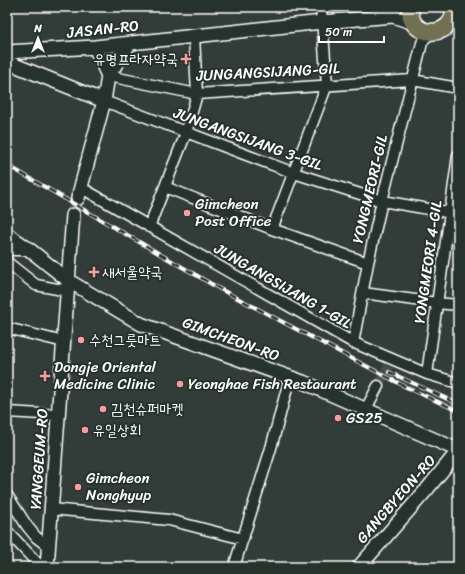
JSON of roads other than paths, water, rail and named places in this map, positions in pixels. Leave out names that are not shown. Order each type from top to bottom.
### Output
[{"type":"main road","points":[[410,7],[411,16],[422,32],[439,31],[445,28],[455,17],[453,17],[454,7]]},
{"type":"street","points":[[272,229],[327,85],[320,7]]},
{"type":"street","points":[[393,16],[410,7]]},
{"type":"street","points":[[393,16],[422,32]]},
{"type":"street","name":"JASAN-RO","points":[[7,52],[95,47],[322,22],[393,16]]},
{"type":"street","name":"YONGMEORI-GIL","points":[[353,343],[368,263],[422,32]]},
{"type":"street","points":[[149,227],[186,133],[197,94],[194,36]]},
{"type":"street","points":[[79,193],[104,101],[108,76],[130,42]]},
{"type":"street","points":[[95,47],[108,76]]},
{"type":"street","points":[[7,62],[104,101]]},
{"type":"street","name":"JUNGANGSIJANG-GIL","points":[[108,76],[197,94],[412,80],[458,88]]},
{"type":"street","name":"JUNGANGSIJANG 3-GIL","points":[[104,101],[294,173],[382,201],[454,214]]},
{"type":"street","name":"YONGMEORI 4-GIL","points":[[427,374],[437,303],[454,214],[458,155]]},
{"type":"street","points":[[165,187],[272,229],[368,263]]},
{"type":"street","name":"JUNGANGSIJANG 1-GIL","points":[[79,193],[149,227],[353,343],[390,362],[458,384]]},
{"type":"street","points":[[7,262],[36,284],[68,286],[73,214]]},
{"type":"street","name":"GIMCHEON-RO","points":[[7,234],[30,250],[68,286],[140,324],[303,382],[458,450]]},
{"type":"street","points":[[7,250],[30,250]]},
{"type":"street","name":"YANGGEUM-RO","points":[[47,567],[68,286]]},
{"type":"street","points":[[363,293],[458,305]]},
{"type":"street","points":[[7,328],[64,342]]},
{"type":"street","points":[[234,567],[271,448],[290,377]]},
{"type":"street","points":[[366,410],[378,386]]},
{"type":"street","points":[[7,412],[59,415]]},
{"type":"street","name":"GANGBYEON-RO","points":[[359,567],[428,488],[458,450]]},
{"type":"street","points":[[7,495],[27,526],[36,537],[49,547]]},
{"type":"street","points":[[51,509],[169,520],[243,539]]},
{"type":"street","points":[[7,531],[41,567]]},
{"type":"tunnel","points":[[73,215],[78,198]]},
{"type":"tunnel","points":[[378,386],[389,366]]},
{"type":"railway","points":[[7,165],[220,289],[406,387],[458,411]]},
{"type":"railway","points":[[389,372],[458,404]]},
{"type":"place","name":"유명프라자약국","points":[[186,59]]},
{"type":"place","name":"Gimcheon Post Office","points":[[187,213]]},
{"type":"place","name":"새서울약국","points":[[94,272]]},
{"type":"place","name":"수천그릇마트","points":[[81,340]]},
{"type":"place","name":"Dongje Oriental Medicine Clinic","points":[[45,376]]},
{"type":"place","name":"Yeonghae Fish Restaurant","points":[[180,384]]},
{"type":"place","name":"김천슈퍼마켓","points":[[103,409]]},
{"type":"place","name":"GS25","points":[[338,418]]},
{"type":"place","name":"유일상회","points":[[85,430]]},
{"type":"place","name":"Gimcheon Nonghyup","points":[[78,487]]}]
